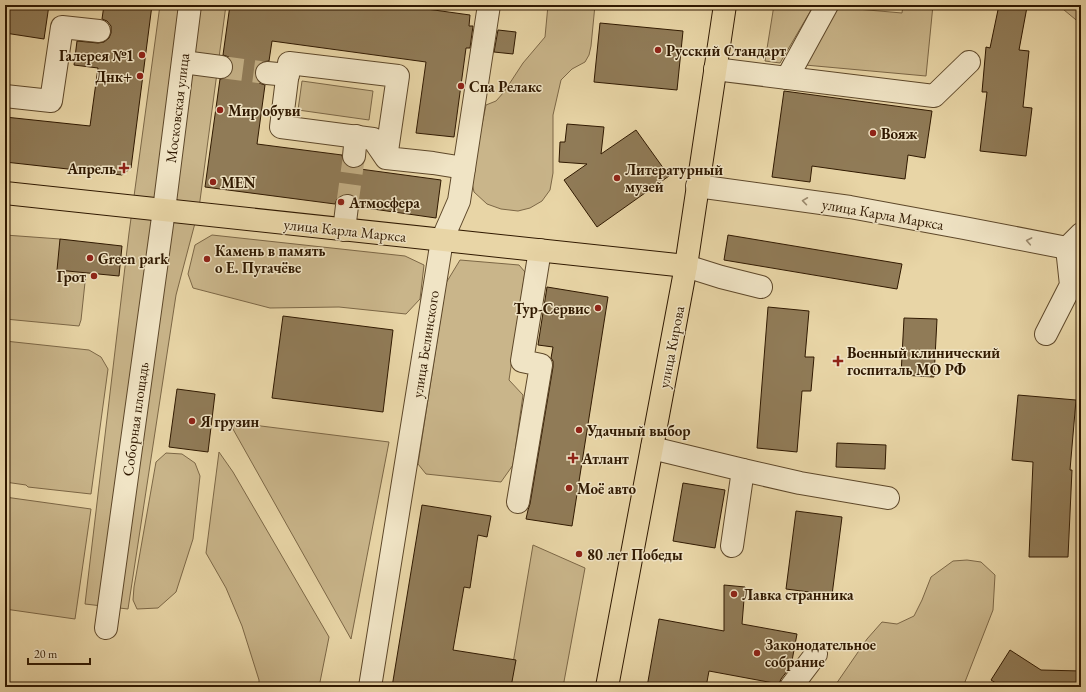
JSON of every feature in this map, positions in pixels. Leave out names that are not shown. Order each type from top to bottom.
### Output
[{"type":"main road","name":"улица Кирова","points":[[607,687],[686,266],[725,5]]},
{"type":"main road","name":"улица Карла Маркса","points":[[5,193],[686,266]]},
{"type":"street","name":"Московская улица","points":[[164,210],[190,5]]},
{"type":"street","name":"улица Белинского","points":[[370,687],[442,240],[459,201],[489,5]]},
{"type":"street","points":[[787,78],[827,5]]},
{"type":"street","points":[[5,96],[51,101],[62,27],[99,31]]},
{"type":"street","points":[[182,62],[221,67]]},
{"type":"street","points":[[716,69],[934,96],[968,62]]},
{"type":"street","points":[[386,158],[398,76],[289,63],[277,74],[281,127],[355,146],[373,139],[386,158],[464,168]]},
{"type":"street","name":"улица Карла Маркса","points":[[697,186],[850,207],[964,228],[1074,241]]},
{"type":"street","points":[[344,230],[347,206]]},
{"type":"street","name":"Соборная площадь","points":[[106,628],[164,210]]},
{"type":"street","points":[[1046,334],[1071,285],[1074,241]]},
{"type":"street","points":[[518,502],[541,364],[522,361],[540,250]]},
{"type":"street","points":[[686,266],[761,287]]},
{"type":"street","points":[[652,448],[800,483],[888,498]]},
{"type":"street","points":[[732,546],[743,470]]},
{"type":"street","points":[[791,687],[816,654]]},
{"type":"shaded area","points":[[160,5],[226,5],[199,208],[176,295],[128,609],[85,604],[129,233]]},
{"type":"shaded area","points":[[548,5],[595,5],[589,55],[585,62],[572,69],[561,80],[553,115],[553,173],[550,190],[542,201],[530,208],[518,211],[501,209],[487,204],[474,192],[471,178],[486,105],[496,101],[504,92],[523,63],[545,37]]},
{"type":"shaded area","points":[[774,5],[814,5],[780,63],[765,61]]},
{"type":"shaded area","points":[[903,5],[933,5],[926,76],[805,65],[834,7],[902,13]]},
{"type":"shaded area","points":[[1058,5],[1081,5],[1081,24]]},
{"type":"shaded area","points":[[302,81],[373,91],[369,120],[298,110]]},
{"type":"shaded area","points":[[5,235],[60,239],[86,273],[79,326],[5,319]]},
{"type":"shaded area","points":[[212,235],[405,256],[424,265],[420,299],[406,314],[339,307],[270,308],[193,288],[188,274],[195,245]]},
{"type":"shaded area","points":[[460,260],[519,265],[525,272],[509,380],[523,395],[513,465],[501,482],[426,474],[418,464],[446,283]]},
{"type":"shaded area","points":[[5,341],[89,350],[101,357],[108,369],[91,494],[28,487],[26,485],[5,482]]},
{"type":"shaded area","points":[[229,422],[389,442],[351,639]]},
{"type":"shaded area","points":[[219,452],[233,472],[329,637],[319,687],[259,687],[259,680],[242,626],[226,588],[206,553]]},
{"type":"shaded area","points":[[166,453],[182,454],[195,463],[200,476],[193,539],[176,592],[158,608],[137,609],[133,600],[134,587],[156,462]]},
{"type":"shaded area","points":[[5,497],[91,509],[75,619],[5,609]]},
{"type":"shaded area","points":[[533,545],[585,568],[563,687],[509,687]]},
{"type":"shaded area","points":[[967,560],[981,562],[995,575],[993,610],[963,687],[834,687],[867,639],[882,622],[897,624],[914,616],[931,577],[953,561]]},
{"type":"building","points":[[5,5],[49,5],[44,39],[5,33]]},
{"type":"building","points":[[104,5],[152,5],[131,168],[122,175],[5,162],[5,117],[90,126],[98,68],[74,65],[77,41],[98,43],[104,42],[109,38],[111,26],[107,21],[102,19]]},
{"type":"building","points":[[230,5],[398,5],[470,15],[469,26],[473,26],[470,48],[466,48],[454,137],[416,133],[426,62],[272,41],[269,61],[261,62],[255,71],[256,79],[259,83],[265,85],[257,144],[342,155],[346,166],[352,168],[361,166],[360,169],[441,180],[436,218],[359,207],[358,201],[354,196],[349,194],[342,195],[337,199],[335,204],[205,187],[220,79],[231,75],[233,69],[232,62],[229,57],[223,55]]},
{"type":"building","points":[[999,5],[1027,7],[1019,50],[1029,51],[1023,107],[1032,108],[1026,156],[980,151],[987,92],[982,92],[986,47],[990,48]]},
{"type":"building","points":[[600,23],[683,31],[677,90],[594,82]]},
{"type":"building","points":[[498,30],[516,32],[513,54],[494,52]]},
{"type":"building","name":"Вояж","points":[[784,91],[932,111],[925,158],[908,155],[905,179],[812,166],[810,182],[772,177]]},
{"type":"building","name":"Литературный музей","points":[[567,124],[604,127],[601,154],[636,130],[669,176],[597,227],[564,180],[587,164],[559,162],[560,142],[565,142]]},
{"type":"building","points":[[728,235],[902,264],[897,289],[724,260]]},
{"type":"building","name":"Green park","points":[[60,239],[122,246],[119,276],[57,270]]},
{"type":"building","points":[[547,287],[608,297],[572,526],[526,519],[530,504],[553,367],[553,361],[551,358],[553,347],[538,345]]},
{"type":"building","points":[[768,307],[809,311],[805,357],[814,357],[811,391],[802,391],[797,452],[757,448]]},
{"type":"building","points":[[283,316],[393,330],[383,412],[272,398]]},
{"type":"building","points":[[904,318],[937,319],[934,377],[901,375]]},
{"type":"building","name":"Я грузин","points":[[177,389],[215,394],[208,452],[169,447]]},
{"type":"building","points":[[1018,395],[1076,400],[1070,470],[1072,470],[1068,557],[1029,557],[1033,462],[1012,460]]},
{"type":"building","points":[[837,443],[886,445],[885,469],[836,467]]},
{"type":"building","points":[[683,483],[725,490],[715,548],[673,541]]},
{"type":"building","points":[[422,505],[491,516],[487,537],[478,535],[470,588],[464,587],[453,650],[516,660],[511,687],[392,687]]},
{"type":"building","points":[[796,511],[842,517],[832,595],[786,589]]},
{"type":"building","name":"Законодательное собрание","points":[[724,585],[745,587],[742,624],[797,634],[791,666],[779,684],[709,671],[706,687],[647,687],[659,619],[724,631]]},
{"type":"building","points":[[1010,650],[1041,670],[1081,671],[1081,687],[1002,687],[991,680]]},
{"type":"tunnel","points":[[221,67],[267,73]]},
{"type":"tunnel","points":[[347,206],[354,156]]},
{"type":"place","name":"Русский Стандарт","points":[[658,50]]},
{"type":"place","name":"Галерея №1","points":[[142,55]]},
{"type":"place","name":"Днк+","points":[[140,76]]},
{"type":"place","name":"Спа Релакс","points":[[461,86]]},
{"type":"place","name":"Мир обуви","points":[[220,110]]},
{"type":"place","name":"Вояж","points":[[873,133]]},
{"type":"place","name":"Апрель","points":[[124,168]]},
{"type":"place","name":"Литературный музей","points":[[617,178]]},
{"type":"place","name":"MEN","points":[[213,182]]},
{"type":"place","name":"Атмосфера","points":[[341,202]]},
{"type":"place","name":"Green park","points":[[90,258]]},
{"type":"place","name":"Камень в память о Е. Пугачёве","points":[[207,259]]},
{"type":"place","name":"Грот","points":[[94,276]]},
{"type":"place","name":"Тур-Сервис","points":[[598,308]]},
{"type":"place","name":"Военный клинический госпиталь МО РФ","points":[[838,361]]},
{"type":"place","name":"Я грузин","points":[[192,421]]},
{"type":"place","name":"Удачный выбор","points":[[579,430]]},
{"type":"place","name":"Атлант","points":[[573,458]]},
{"type":"place","name":"Моё авто","points":[[569,488]]},
{"type":"place","name":"80 лет Победы","points":[[579,554]]},
{"type":"place","name":"Лавка странника","points":[[734,594]]},
{"type":"place","name":"Законодательное собрание","points":[[757,653]]}]
